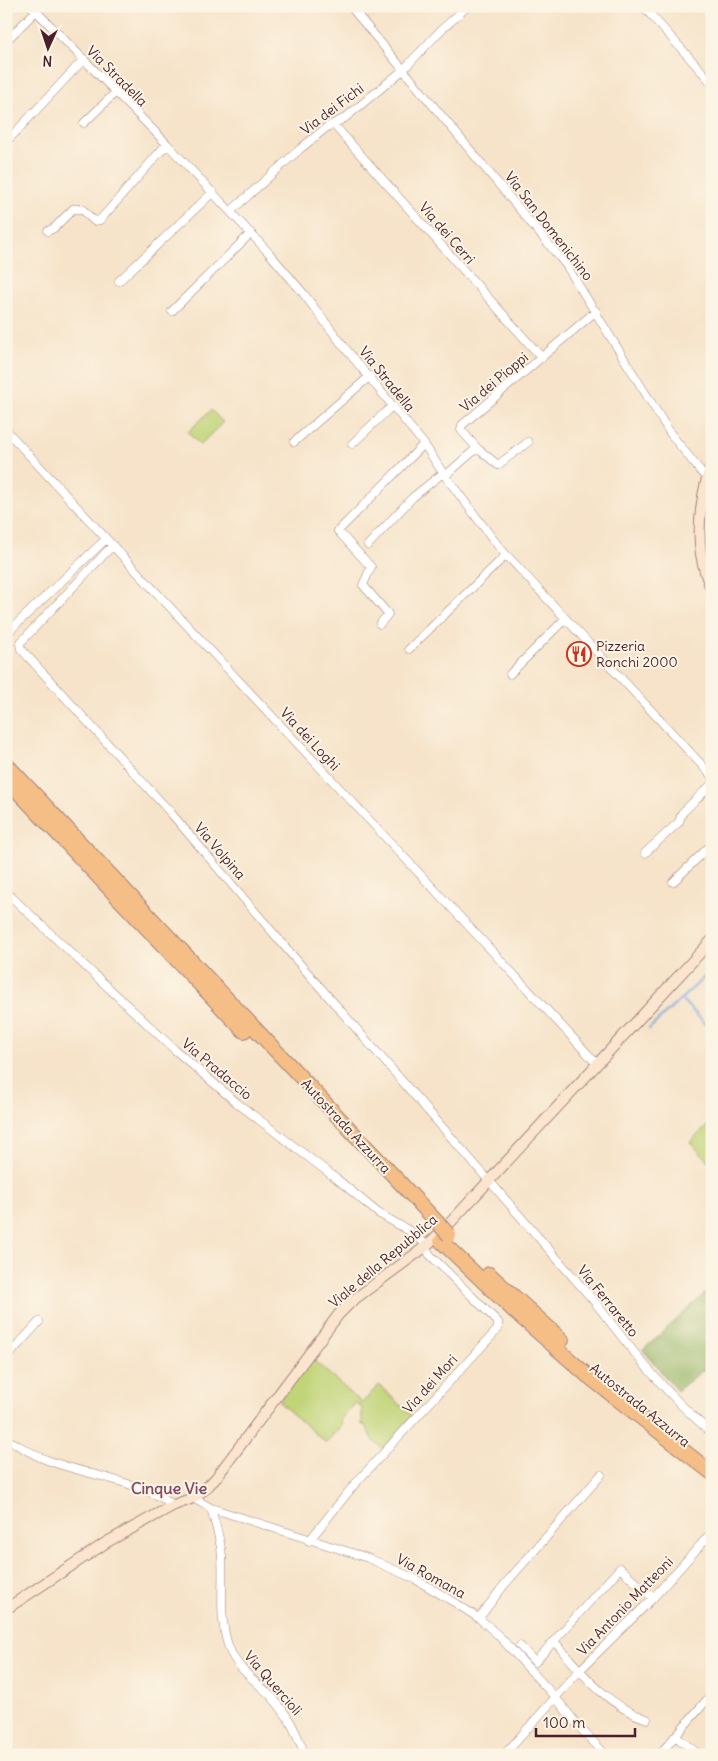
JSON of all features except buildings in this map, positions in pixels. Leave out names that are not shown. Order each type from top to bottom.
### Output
[{"type":"highway","name":"Autostrada Azzurra","points":[[6,764],[512,1310],[588,1376],[712,1473]]},
{"type":"highway","name":"Autostrada Azzurra","points":[[6,779],[434,1226]]},
{"type":"highway","name":"Autostrada Azzurra","points":[[445,1238],[594,1368],[712,1462]]},
{"type":"main road","points":[[710,471],[702,500],[701,553],[704,569],[712,591]]},
{"type":"main road","name":"Viale della Repubblica","points":[[6,1609],[107,1542],[174,1505],[193,1498],[204,1490],[339,1314],[352,1300],[425,1247],[490,1180],[712,940]]},
{"type":"street","name":"Via San Domenichino","points":[[350,6],[552,246],[596,311],[670,433],[702,473],[710,471]]},
{"type":"street","name":"Via dei Fichi","points":[[231,211],[300,149],[327,127],[345,118],[403,70],[434,36],[468,6]]},
{"type":"street","points":[[643,6],[712,84]]},
{"type":"street","points":[[6,41],[33,9]]},
{"type":"street","name":"Via Stradella","points":[[33,9],[84,59],[252,233],[303,293],[424,444],[444,474],[506,554],[712,776]]},
{"type":"street","points":[[6,139],[11,137],[84,59]]},
{"type":"street","points":[[84,122],[116,92]]},
{"type":"street","name":"Via dei Cerri","points":[[334,125],[542,358]]},
{"type":"street","points":[[48,231],[54,228],[73,209],[82,209],[94,221],[100,220],[167,144]]},
{"type":"street","points":[[119,281],[213,192]]},
{"type":"street","points":[[172,311],[252,233]]},
{"type":"street","name":"Via dei Pioppi","points":[[477,448],[462,430],[462,425],[596,311]]},
{"type":"street","points":[[294,442],[370,376]]},
{"type":"street","points":[[352,444],[392,406]]},
{"type":"street","name":"Via dei Loghi","points":[[6,430],[216,659],[474,930],[597,1064]]},
{"type":"street","points":[[368,545],[413,497],[477,448],[498,466],[528,442]]},
{"type":"street","points":[[380,624],[388,614],[363,585],[371,567],[338,531],[424,444]]},
{"type":"street","points":[[6,634],[106,538]]},
{"type":"street","name":"Via Volpina","points":[[113,545],[20,643],[21,649],[170,812],[490,1180]]},
{"type":"street","points":[[409,649],[506,554]]},
{"type":"street","points":[[510,674],[565,619]]},
{"type":"street","points":[[645,853],[679,822],[682,813],[712,784]]},
{"type":"street","points":[[673,882],[712,844]]},
{"type":"street","name":"Via Pradaccio","points":[[6,892],[169,1044],[237,1103],[337,1178],[378,1213],[415,1234],[425,1247]]},
{"type":"street","name":"Via Ferraretto","points":[[490,1180],[594,1301],[640,1361],[688,1413],[712,1433]]},
{"type":"street","name":"Via dei Mori","points":[[309,1541],[354,1485],[498,1329],[498,1322],[430,1255],[425,1247]]},
{"type":"street","points":[[6,1358],[38,1322]]},
{"type":"street","points":[[6,1439],[47,1460],[143,1489],[174,1505]]},
{"type":"street","points":[[479,1618],[505,1584],[601,1475]]},
{"type":"street","name":"Via Romana","points":[[193,1498],[211,1508],[309,1541],[368,1558],[397,1570],[479,1618],[500,1636],[606,1755]]},
{"type":"street","name":"Via Quercioli","points":[[211,1508],[222,1556],[222,1606],[228,1647],[241,1668],[271,1696],[292,1722],[305,1755]]},
{"type":"street","name":"Via Antonio Matteoni","points":[[504,1755],[579,1671],[653,1598],[712,1532]]},
{"type":"street","points":[[520,1646],[535,1662],[620,1568],[653,1598]]},
{"type":"street","points":[[554,1641],[579,1671],[600,1691],[622,1708],[647,1719]]},
{"type":"street","points":[[659,1755],[712,1694]]},
{"type":"street","points":[[675,1736],[700,1755]]},
{"type":"green space","points":[[211,410],[223,422],[200,445],[188,432]]},
{"type":"green space","points":[[712,1122],[712,1165],[690,1142]]},
{"type":"green space","points":[[712,1287],[712,1363],[677,1391],[643,1350]]},
{"type":"green space","points":[[311,1358],[362,1403],[379,1385],[412,1416],[383,1449],[374,1441],[365,1425],[362,1425],[362,1408],[356,1403],[343,1416],[340,1421],[342,1424],[326,1443],[279,1402]]},
{"type":"waterway","points":[[649,1029],[712,970]]},
{"type":"waterway","points":[[683,1001],[712,1030]]},
{"type":"place","name":"Pizzeria Ronchi 2000","points":[[579,654]]},
{"type":"district","name":"Cinque Vie","points":[[169,1488]]}]
